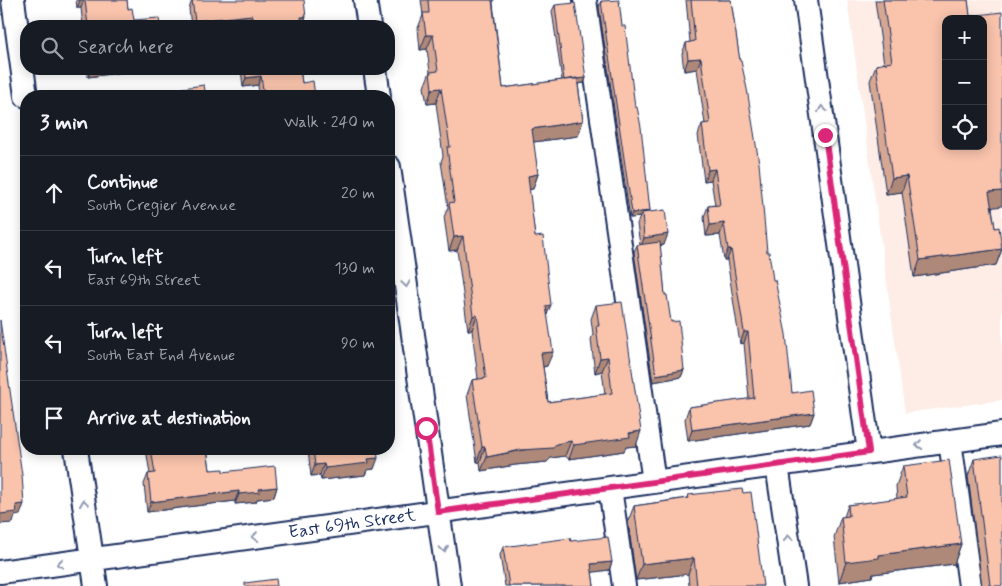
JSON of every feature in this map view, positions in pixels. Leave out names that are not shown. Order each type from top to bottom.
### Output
[{"type":"street","points":[[13,0],[20,52]]},
{"type":"street","points":[[365,0],[367,20]]},
{"type":"street","points":[[585,0],[654,482]]},
{"type":"street","points":[[806,0],[869,452]]},
{"type":"street","points":[[23,75],[25,90]]},
{"type":"street","points":[[376,75],[378,90]]},
{"type":"street","points":[[395,209],[449,586]]},
{"type":"street","name":"East 69th Street","points":[[0,572],[1002,434]]},
{"type":"street","points":[[950,441],[970,586]]},
{"type":"street","points":[[77,455],[96,586]]},
{"type":"street","points":[[777,465],[795,586]]},
{"type":"street","points":[[610,488],[624,586]]},
{"type":"shaded area","points":[[847,0],[1002,0],[1002,400],[905,413]]},
{"type":"building","points":[[85,0],[127,0],[128,9],[132,8],[134,20],[87,20]]},
{"type":"building","points":[[192,0],[304,0],[306,17],[301,17],[301,20],[252,20],[252,15],[195,20]]},
{"type":"building","points":[[428,0],[492,0],[503,88],[577,78],[583,121],[532,129],[538,174],[528,176],[535,237],[543,236],[551,305],[546,306],[553,352],[541,353],[548,402],[612,393],[608,357],[600,358],[596,326],[599,326],[596,305],[622,302],[641,431],[629,433],[630,437],[574,445],[571,441],[556,444],[553,448],[521,450],[487,457],[485,447],[482,447],[472,380],[486,378],[477,315],[473,316],[463,236],[454,237],[449,203],[454,202],[447,147],[450,147],[441,88],[432,89],[430,72],[438,71],[433,35],[426,35],[423,13],[429,13]]},
{"type":"building","points":[[619,0],[622,26],[625,26],[635,107],[637,107],[641,127],[650,211],[632,213],[601,1]]},
{"type":"building","points":[[691,0],[731,0],[759,163],[767,252],[769,252],[773,280],[775,280],[786,334],[792,393],[811,390],[814,413],[692,430],[689,407],[754,398],[748,332],[744,332],[731,249],[728,249],[724,223],[710,225],[708,206],[720,205],[715,169],[708,170],[702,124],[710,123],[701,58],[688,59],[686,43],[695,41]]},
{"type":"building","points":[[883,0],[968,0],[970,15],[942,15],[942,150],[987,150],[987,15],[978,15],[1002,12],[1002,191],[989,192],[995,228],[999,227],[1002,249],[920,260],[907,176],[892,178],[876,65],[892,62]]},
{"type":"building","points":[[575,3],[586,78],[564,80],[555,5]]},
{"type":"building","points":[[159,18],[159,20],[134,20]]},
{"type":"building","points":[[246,75],[301,75],[302,83],[313,81],[314,90],[263,90],[261,76],[246,78]]},
{"type":"building","points":[[204,85],[205,90],[182,90],[182,88]]},
{"type":"building","points":[[665,210],[668,234],[644,238],[642,213]]},
{"type":"building","points":[[660,242],[665,295],[667,295],[671,322],[679,321],[684,370],[656,375],[637,245]]},
{"type":"building","points":[[0,320],[22,475],[24,504],[16,505],[17,512],[0,514]]},
{"type":"building","points":[[152,455],[208,455],[210,470],[223,469],[223,472],[275,466],[277,487],[259,489],[260,492],[239,494],[239,491],[151,502],[148,474],[155,473]]},
{"type":"building","points":[[314,455],[378,455],[378,458],[368,459],[369,463],[325,468],[324,464],[315,465]]},
{"type":"building","points":[[1002,455],[1002,586],[983,586],[990,585],[974,459]]},
{"type":"building","points":[[949,460],[961,544],[879,555],[879,558],[846,562],[841,517],[849,516],[848,505],[907,497],[903,466]]},
{"type":"building","points":[[742,489],[743,493],[751,492],[763,586],[697,586],[694,558],[642,564],[634,506],[689,498],[688,495]]},
{"type":"building","points":[[608,537],[612,562],[591,564],[594,586],[509,586],[503,547],[570,538],[571,541]]},
{"type":"building","points":[[276,579],[277,586],[245,586],[245,583]]},
{"type":"route","points":[[426,428],[438,512],[869,452],[825,135]]}]
